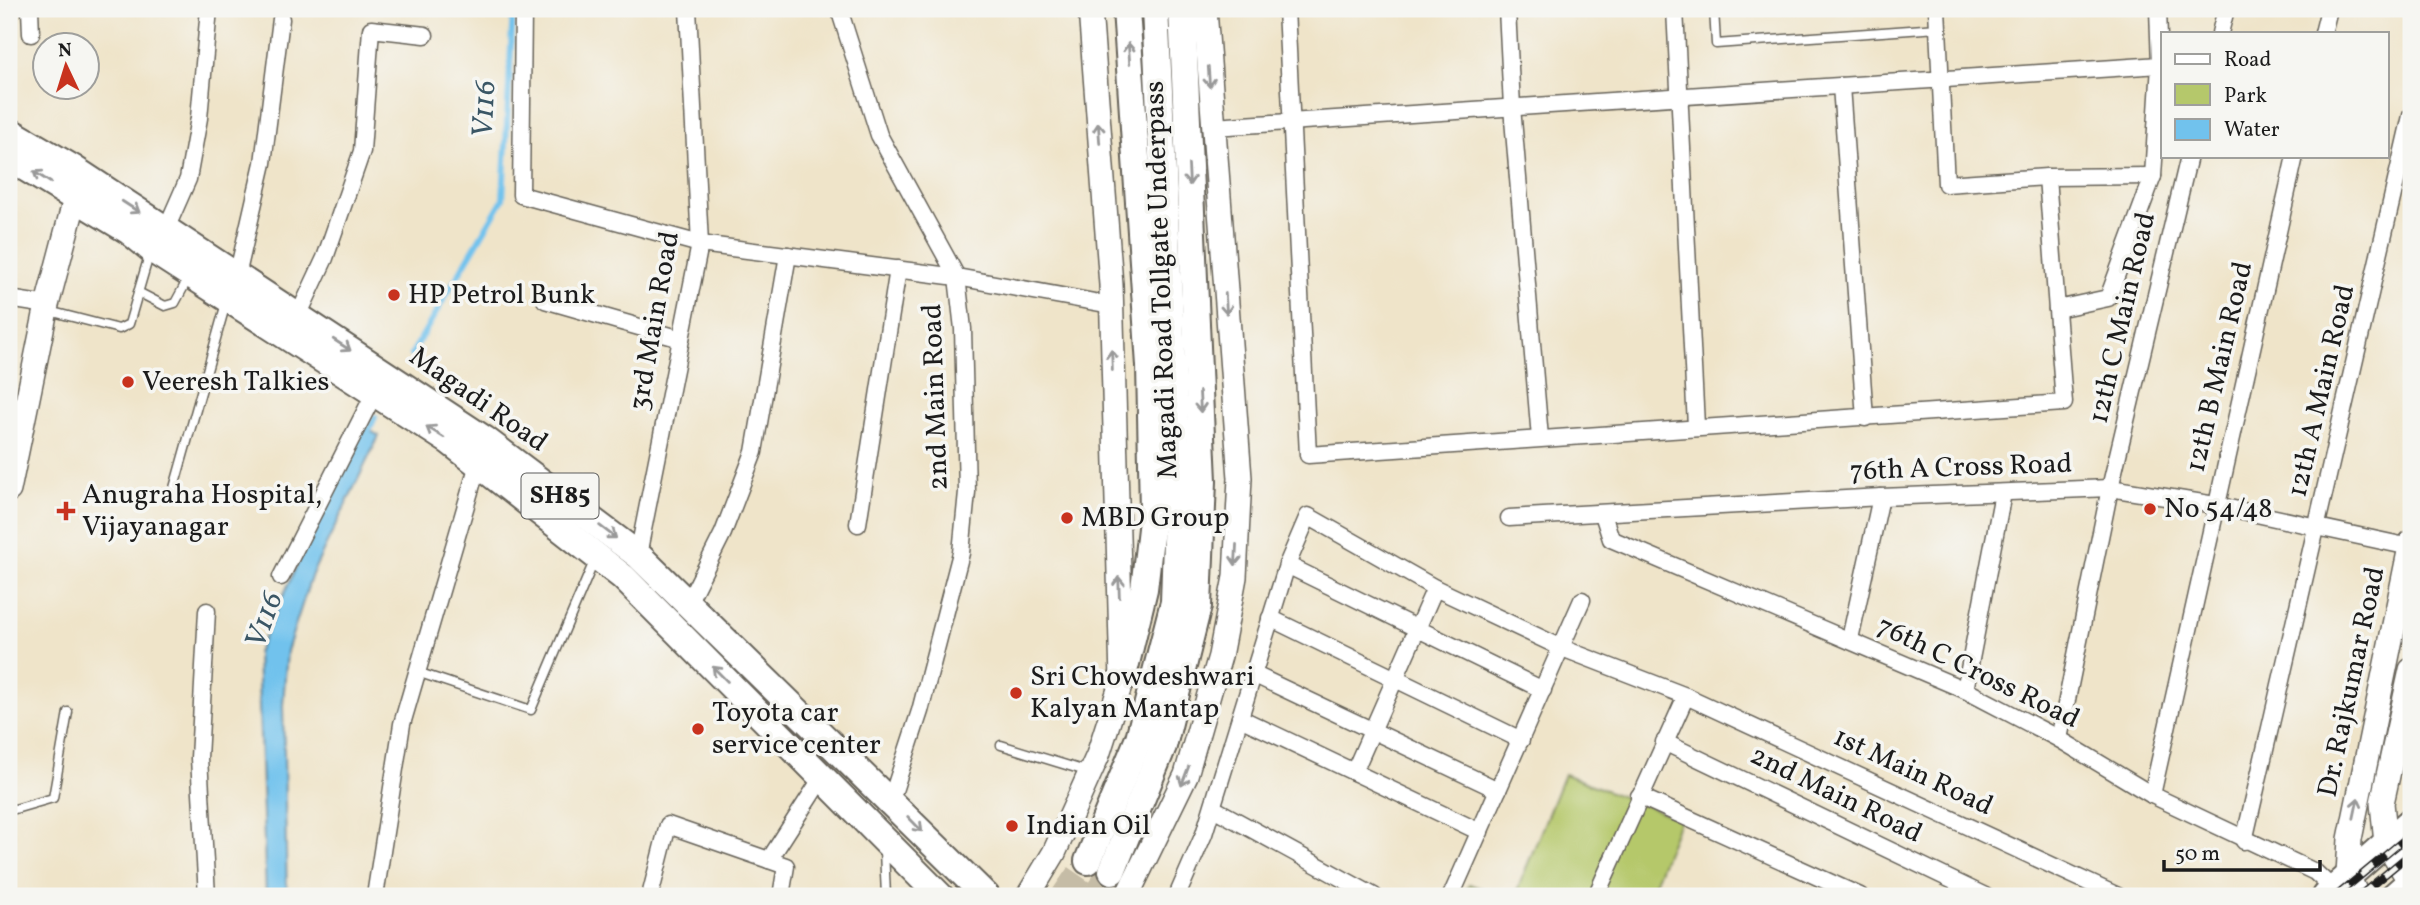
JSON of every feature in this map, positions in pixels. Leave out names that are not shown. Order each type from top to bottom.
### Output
[{"type":"main road","points":[[1122,680],[1144,589],[1153,511],[1150,366],[1126,9]]},
{"type":"main road","name":"Magadi Road Tollgate Underpass","points":[[1155,9],[1178,482],[1174,602],[1139,738],[1100,866],[1163,746],[1198,606],[1203,481],[1182,9]]},
{"type":"main road","name":"Magadi Road","points":[[9,131],[74,169],[158,239],[191,273],[232,286],[298,316],[484,439],[638,555],[986,896]]},
{"type":"main road","name":"Magadi Road","points":[[9,158],[130,231],[158,239],[232,286],[374,394],[478,464],[623,577],[940,896]]},
{"type":"main road","points":[[2341,889],[2411,821]]},
{"type":"street","points":[[30,9],[31,34]]},
{"type":"street","points":[[158,239],[188,179],[199,118],[209,9]]},
{"type":"street","points":[[523,9],[521,195],[700,244],[957,277],[1111,305]]},
{"type":"street","name":"3rd Main Road","points":[[638,555],[700,244],[688,9]]},
{"type":"street","name":"2nd Main Road","points":[[839,9],[879,135],[957,277],[963,329],[967,492],[961,554],[920,711],[891,800]]},
{"type":"street","points":[[1028,896],[1054,853],[1090,773],[1122,680],[1111,305],[1090,9]]},
{"type":"street","points":[[1127,896],[1186,775],[1220,656],[1235,577],[1240,478],[1205,9]]},
{"type":"street","points":[[1286,9],[1308,455],[1696,426],[1865,418],[2064,403],[2047,177]]},
{"type":"street","points":[[1507,9],[1511,107],[1540,438]]},
{"type":"street","points":[[1675,9],[1696,426]]},
{"type":"street","points":[[1937,9],[1946,184],[2047,177],[2152,176]]},
{"type":"street","points":[[2057,309],[2108,299],[2152,176],[2161,66],[2158,9]]},
{"type":"street","points":[[2220,32],[2226,9]]},
{"type":"street","points":[[2323,32],[2329,9]]},
{"type":"street","points":[[232,286],[263,163],[281,19]]},
{"type":"street","points":[[298,316],[325,258],[362,151],[371,29],[425,35]]},
{"type":"street","points":[[1213,127],[2161,66]]},
{"type":"street","points":[[1841,86],[1865,418]]},
{"type":"street","name":"12th A Main Road","points":[[2244,841],[2318,528],[2400,153],[2411,116]]},
{"type":"street","name":"12th C Main Road","points":[[2059,739],[2110,488],[2189,158]]},
{"type":"street","name":"12th B Main Road","points":[[2151,795],[2295,158]]},
{"type":"street","points":[[9,490],[47,308],[75,199],[74,169]]},
{"type":"street","points":[[688,603],[723,533],[754,452],[788,255]]},
{"type":"street","points":[[858,524],[898,269]]},
{"type":"street","points":[[9,299],[47,308]]},
{"type":"street","points":[[545,300],[681,339]]},
{"type":"street","points":[[281,577],[374,394]]},
{"type":"street","points":[[375,896],[402,724],[415,672],[478,464]]},
{"type":"street","name":"76th A Cross Road","points":[[1509,518],[1881,497],[2110,488],[2215,505],[2411,545]]},
{"type":"street","points":[[1965,690],[2003,493]]},
{"type":"street","points":[[1850,639],[1881,497]]},
{"type":"street","name":"76th C Cross Road","points":[[1602,514],[1611,539],[1965,690],[2059,739],[2151,795],[2244,841],[2315,872],[2341,889]]},
{"type":"street","name":"1st Main Road","points":[[1287,565],[1308,516],[1435,588],[1562,648],[1686,696],[2118,896]]},
{"type":"street","name":"Dr. Rajkumar Road","points":[[2341,889],[2411,545]]},
{"type":"street","points":[[1177,896],[1213,808],[1287,565],[1544,690]]},
{"type":"street","points":[[1354,772],[1435,588]]},
{"type":"street","points":[[1451,896],[1583,600]]},
{"type":"street","points":[[207,611],[199,758],[207,896]]},
{"type":"street","points":[[1270,618],[1521,740]]},
{"type":"street","name":"Dr. Rajkumar Road","points":[[2386,843],[2382,803],[2411,670]]},
{"type":"street","points":[[1253,674],[1499,790]]},
{"type":"street","points":[[1596,896],[1686,696]]},
{"type":"street","points":[[1240,718],[1480,832]]},
{"type":"street","name":"2nd Main Road","points":[[1664,742],[1985,896]]},
{"type":"street","points":[[769,860],[823,776]]},
{"type":"street","points":[[1639,796],[1860,896]]},
{"type":"street","points":[[1213,808],[1374,896]]},
{"type":"street","points":[[650,896],[668,825],[786,866],[781,896]]},
{"type":"street","points":[[2386,843],[2405,886]]},
{"type":"lane","points":[[1714,9],[1716,44],[1938,28]]},
{"type":"lane","points":[[47,308],[119,329],[129,324],[158,239]]},
{"type":"lane","points":[[138,292],[165,306],[175,303],[191,273]]},
{"type":"lane","points":[[172,495],[232,286]]},
{"type":"lane","points":[[415,672],[531,710],[596,556]]},
{"type":"lane","points":[[9,808],[15,809],[53,798],[68,712]]},
{"type":"lane","points":[[1001,745],[1090,773]]},
{"type":"lane","points":[[883,836],[886,896]]},
{"type":"green space","points":[[1564,774],[1680,819],[1649,896],[1515,896]]},
{"type":"green space","points":[[1469,884],[1502,896],[1464,896]]},
{"type":"water","points":[[361,425],[379,436],[312,574],[287,651],[283,705],[287,896],[266,896],[257,653]]},
{"type":"waterway","name":"V116","points":[[411,355],[503,199],[513,9]]},
{"type":"waterway","name":"V116","points":[[366,437],[375,417]]},
{"type":"tunnel","points":[[1064,896],[1088,861]]},
{"type":"tunnel","points":[[1095,896],[1112,871]]},
{"type":"railway","points":[[2336,896],[2411,834]]},
{"type":"railway","points":[[2359,896],[2411,853]]},
{"type":"place","name":"HP Petrol Bunk","points":[[394,295]]},
{"type":"place","name":"Veeresh Talkies","points":[[128,382]]},
{"type":"place","name":"No 54/48","points":[[2150,509]]},
{"type":"place","name":"Anugraha Hospital, Vijayanagar","points":[[66,511]]},
{"type":"place","name":"MBD Group","points":[[1067,518]]},
{"type":"place","name":"Sri Chowdeshwari Kalyan Mantap","points":[[1016,693]]},
{"type":"place","name":"Toyota car service center","points":[[698,729]]},
{"type":"place","name":"Indian Oil","points":[[1012,826]]}]
